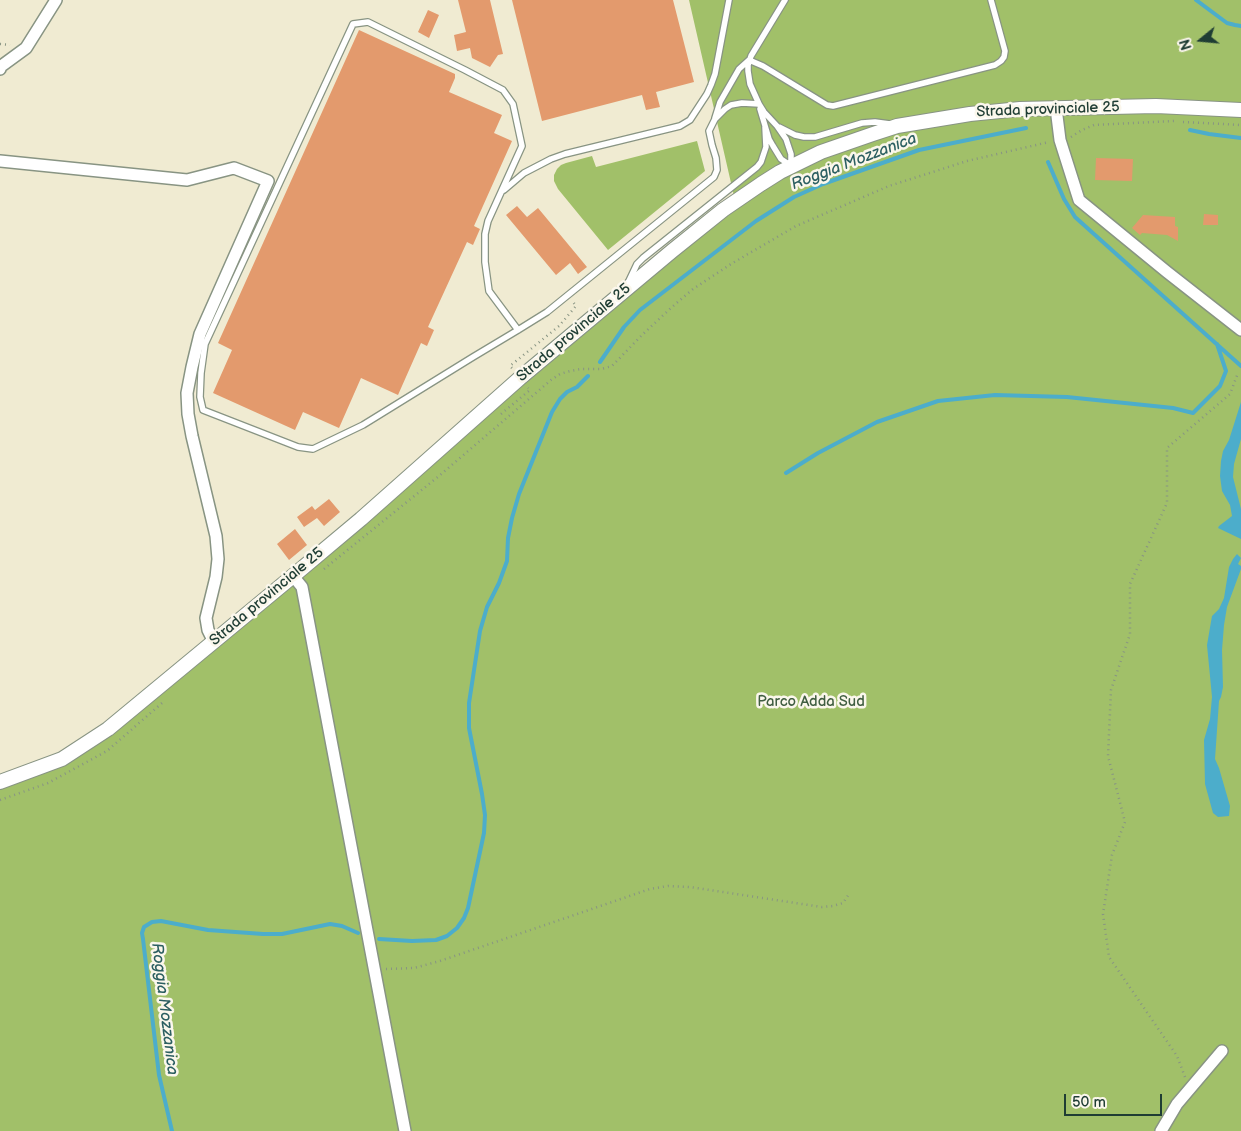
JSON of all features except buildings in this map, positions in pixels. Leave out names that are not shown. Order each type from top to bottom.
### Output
[{"type":"street","points":[[0,69],[0,67],[26,48],[56,0]]},
{"type":"street","name":"Strada provinciale 25","points":[[0,782],[62,759],[108,729],[361,519],[520,378],[672,251],[723,210],[791,166],[821,152],[897,126],[994,110],[1156,106],[1241,110]]},
{"type":"street","points":[[1056,108],[1060,140],[1079,200],[1241,330]]},
{"type":"street","points":[[0,161],[187,180],[234,168],[268,181],[200,334],[187,394],[192,436],[217,541],[216,577],[206,618],[208,630],[214,642]]},
{"type":"street","points":[[293,576],[302,587],[405,1131]]},
{"type":"street","points":[[1162,1131],[1177,1104],[1222,1051]]},
{"type":"lane","points":[[500,193],[524,173],[551,159],[680,126],[690,120],[707,94],[715,74],[730,0]]},
{"type":"lane","points":[[518,330],[489,291],[485,262],[485,234],[488,221],[522,146],[513,104],[503,90],[368,22],[353,24],[205,344],[200,397],[203,410],[298,447],[312,449],[363,425],[518,330],[547,312],[714,177],[717,170],[716,158],[708,131],[715,119],[720,102],[739,69],[749,60],[785,0]]},
{"type":"lane","points":[[749,60],[763,66],[827,105],[832,106],[995,65],[1004,57],[1004,51],[991,0]]},
{"type":"lane","points":[[749,60],[749,78],[769,139],[778,154],[791,166]]},
{"type":"lane","points":[[715,119],[731,105],[742,103],[759,104]]},
{"type":"lane","points":[[759,104],[786,139],[791,166]]},
{"type":"lane","points":[[777,126],[795,135],[804,137],[824,135],[862,123],[884,123],[897,126]]},
{"type":"lane","points":[[625,291],[632,273],[642,258],[757,167],[761,162],[766,147],[765,127]]},
{"type":"path","points":[[325,569],[439,476],[551,380],[560,374],[570,371],[601,369],[612,366],[693,289],[747,254],[796,226],[889,186],[967,161],[1071,137],[1094,125],[1175,122],[1241,125]]},
{"type":"path","points":[[1190,1088],[1177,1056],[1109,957],[1103,914],[1112,855],[1124,822],[1108,756],[1111,690],[1130,634],[1130,584],[1167,503],[1167,448],[1230,394],[1238,373]]},
{"type":"path","points":[[0,800],[48,783],[108,751],[164,701]]},
{"type":"path","points":[[375,970],[414,968],[440,961],[650,889],[668,886],[690,887],[822,907],[843,903],[849,894]]},
{"type":"green space","name":"Parco Adda Sud","points":[[689,0],[1241,0],[1241,1131],[0,1131],[0,787],[62,764],[521,386],[591,326],[737,209]]},
{"type":"green space","points":[[697,141],[705,171],[608,250],[558,189],[554,181],[557,169],[566,163],[592,156],[596,167]]},
{"type":"water","points":[[1241,402],[1241,439],[1234,464],[1233,477],[1241,509],[1241,539],[1218,528],[1232,516],[1230,505],[1222,491],[1221,461]]},
{"type":"water","points":[[1237,554],[1241,558],[1238,564],[1241,566],[1241,569],[1227,607],[1224,625],[1222,650],[1223,687],[1219,701],[1215,759],[1230,806],[1229,816],[1218,817],[1213,813],[1205,784],[1204,740],[1210,719],[1212,697],[1207,645],[1212,616],[1219,609],[1224,598],[1229,567]]},
{"type":"waterway","points":[[1196,0],[1227,23],[1241,26]]},
{"type":"waterway","name":"Roggia Mozzanica","points":[[600,362],[624,327],[640,310],[756,221],[794,197],[823,184],[919,150],[1026,128]]},
{"type":"waterway","name":"Roggia Mozzanica","points":[[1190,130],[1241,138]]},
{"type":"waterway","points":[[1048,162],[1064,199],[1075,217],[1241,366]]},
{"type":"waterway","points":[[786,473],[818,453],[877,422],[938,401],[995,395],[1067,397],[1173,408],[1193,413],[1220,386],[1226,371],[1217,344]]},
{"type":"waterway","name":"Roggia Mozzanica","points":[[379,939],[436,940],[447,936],[457,928],[468,908],[484,833],[485,815],[469,728],[469,703],[480,631],[487,607],[507,561],[508,538],[519,494],[552,412],[560,399],[567,392],[577,387],[588,376]]},
{"type":"waterway","name":"Roggia Mozzanica","points":[[172,1131],[159,1075],[142,933],[144,927],[152,922],[161,921],[208,930],[282,934],[330,924],[342,926],[358,933]]}]
